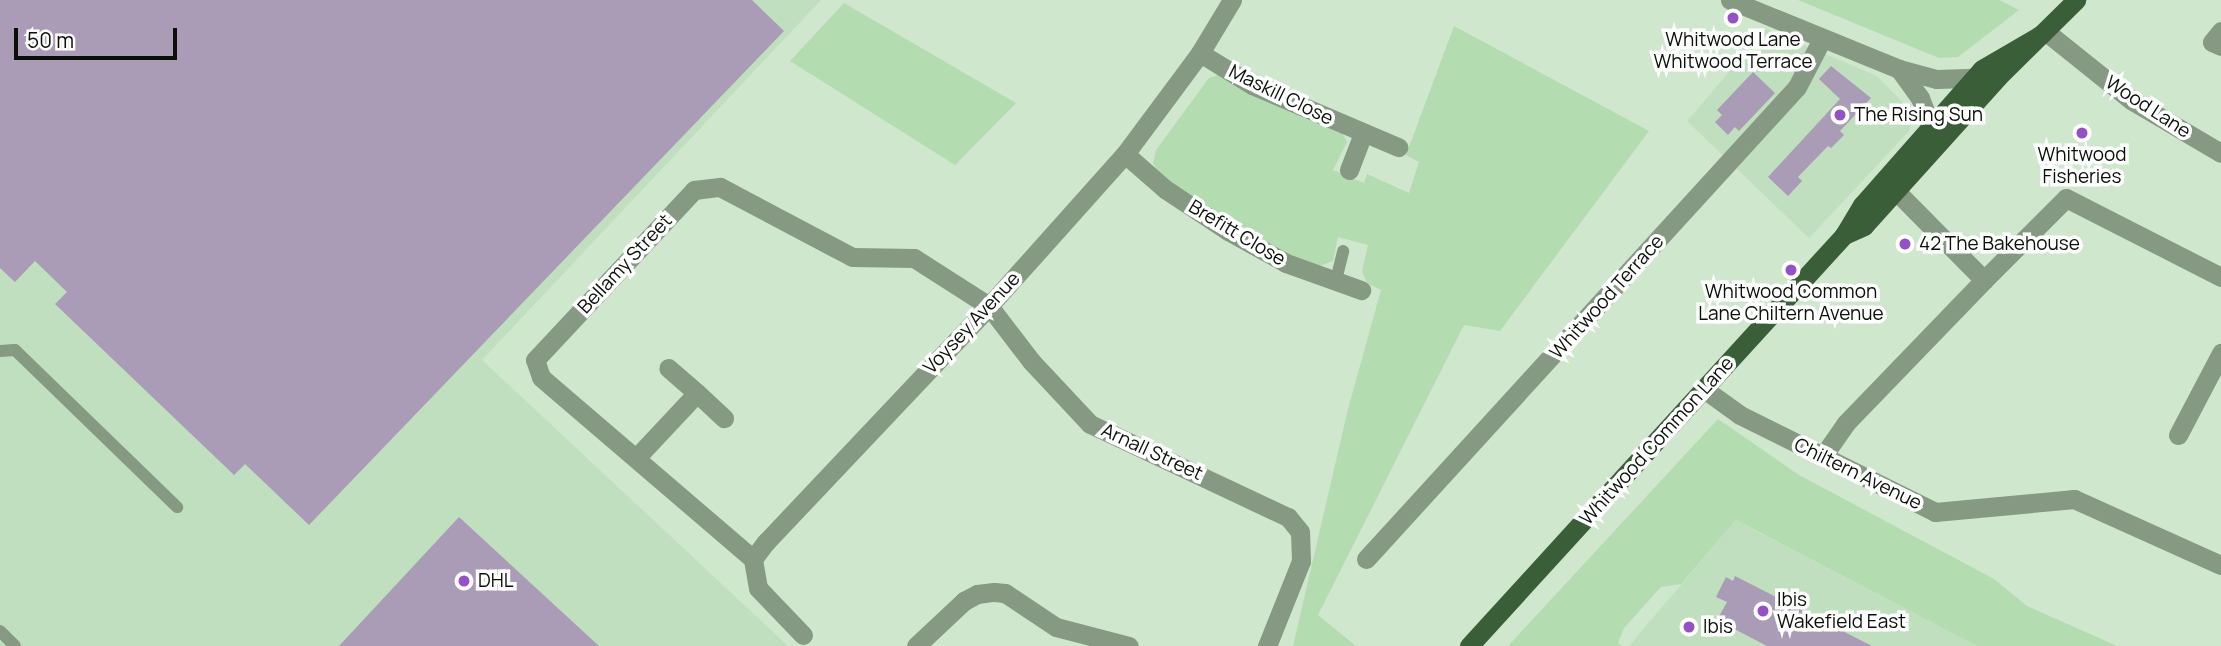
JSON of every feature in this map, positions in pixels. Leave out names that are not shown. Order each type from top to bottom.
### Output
[{"type":"main road","name":"Whitwood Common Lane","points":[[1844,235],[1864,226],[1896,191],[1978,87],[2044,32],[2076,0]]},
{"type":"main road","name":"Whitwood Common Lane","points":[[1469,646],[1844,235],[1861,205],[1954,102]]},
{"type":"street","name":"Voysey Avenue","points":[[753,559],[989,306],[1125,154],[1200,53],[1232,0]]},
{"type":"street","points":[[1730,0],[1899,69],[1978,87]]},
{"type":"street","points":[[2221,31],[2212,41],[2221,46]]},
{"type":"street","name":"Wood Lane","points":[[2044,32],[2131,100],[2221,153]]},
{"type":"street","name":"Whitwood Terrace","points":[[1368,549],[1797,87],[1822,39]]},
{"type":"street","name":"Maskill Close","points":[[1200,53],[1252,85],[1398,147]]},
{"type":"street","points":[[1899,69],[1918,96],[1931,127]]},
{"type":"street","points":[[1918,96],[1954,102],[1978,87]]},
{"type":"street","points":[[1349,170],[1363,133]]},
{"type":"street","name":"Brefitt Close","points":[[1125,154],[1165,190],[1228,232],[1286,263],[1335,284],[1360,290]]},
{"type":"street","name":"Bellamy Street","points":[[753,559],[541,377],[536,360],[694,190],[720,187],[852,257],[914,258],[989,306]]},
{"type":"street","points":[[1896,191],[1984,280]]},
{"type":"street","points":[[1823,456],[1845,424],[2066,198],[2221,276]]},
{"type":"street","name":"Arnall Street","points":[[989,306],[1031,361],[1090,424],[1288,517],[1300,532],[1301,561],[1267,646]]},
{"type":"street","points":[[2178,435],[2221,353]]},
{"type":"street","points":[[668,368],[724,418]]},
{"type":"street","name":"Chiltern Avenue","points":[[1704,389],[1740,415],[1935,512],[2074,499],[2221,565]]},
{"type":"street","points":[[636,457],[697,393]]},
{"type":"street","points":[[753,559],[758,588],[803,635]]},
{"type":"street","points":[[916,646],[964,601],[977,594],[994,592],[1005,593],[1056,627],[1129,646]]},
{"type":"lane","points":[[1335,284],[1343,251]]},
{"type":"lane","points":[[0,351],[15,350],[177,507]]},
{"type":"lane","points":[[0,631],[15,646]]},
{"type":"shaded area","points":[[0,0],[821,0],[482,360],[788,646],[0,646]]},
{"type":"shaded area","points":[[1798,0],[1999,0],[2019,10],[1958,57],[1939,58]]},
{"type":"shaded area","points":[[844,3],[1016,103],[955,165],[790,61]]},
{"type":"shaded area","points":[[1454,26],[1649,131],[1500,331],[1464,325],[1318,615],[1356,646],[1293,646],[1348,409],[1381,290],[1367,283],[1362,271],[1368,245],[1338,237],[1333,261],[1311,269],[1227,227],[1161,177],[1153,163],[1156,150],[1209,78],[1218,75],[1339,127],[1347,142],[1333,170],[1364,183],[1367,174],[1409,193],[1419,162],[1406,155]]},
{"type":"shaded area","points":[[1766,29],[1877,76],[1904,104],[1911,118],[1910,130],[1809,238],[1687,121]]},
{"type":"shaded area","points":[[1718,419],[1799,475],[1994,579],[2027,606],[2117,646],[1977,646],[1736,520],[1681,584],[1661,587],[1624,628],[1618,643],[1622,646],[1508,646]]},
{"type":"shaded area","points":[[1736,520],[1754,530],[1977,646],[1629,646]]},
{"type":"building","points":[[0,0],[752,0],[784,31],[309,525],[245,464],[234,475],[55,304],[67,292],[35,261],[15,282],[0,268]]},
{"type":"building","name":"The Rising Sun","points":[[1831,66],[1871,98],[1840,131],[1844,135],[1831,148],[1828,146],[1798,177],[1802,181],[1788,196],[1768,177],[1840,99],[1819,79]]},
{"type":"building","points":[[1753,72],[1775,93],[1739,131],[1735,127],[1728,135],[1715,122],[1722,115],[1717,110]]},
{"type":"building","name":"DHL","points":[[459,517],[599,646],[339,646]]},
{"type":"building","name":"Ibis Wakefield East","points":[[1735,576],[1872,646],[1767,646],[1717,620],[1727,602],[1716,597],[1726,577],[1733,581]]},
{"type":"place","name":"Whitwood Lane Whitwood Terrace","points":[[1733,18]]},
{"type":"place","name":"The Rising Sun","points":[[1840,115]]},
{"type":"place","name":"Whitwood Fisheries","points":[[2082,133]]},
{"type":"place","name":"42 The Bakehouse","points":[[1905,244]]},
{"type":"place","name":"Whitwood Common Lane Chiltern Avenue","points":[[1791,270]]},
{"type":"place","name":"DHL","points":[[464,581]]},
{"type":"place","name":"Ibis Wakefield East","points":[[1763,611]]},
{"type":"place","name":"Ibis","points":[[1689,627]]}]
